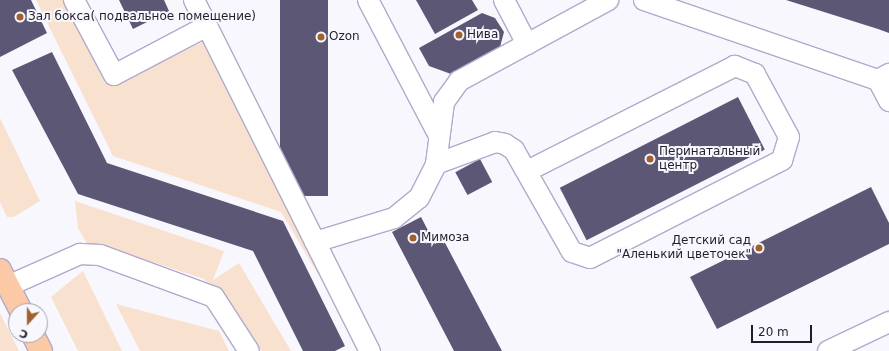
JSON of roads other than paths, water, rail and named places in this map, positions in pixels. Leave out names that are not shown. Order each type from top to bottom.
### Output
[{"type":"main road","points":[[4,278],[17,303]]},
{"type":"lane","points":[[74,0],[114,76],[207,26]]},
{"type":"lane","points":[[194,0],[370,351]]},
{"type":"lane","points":[[368,0],[438,134]]},
{"type":"lane","points":[[504,0],[527,44]]},
{"type":"lane","points":[[315,242],[394,218],[419,198],[436,164],[438,134],[444,102],[450,89],[459,80],[608,0]]},
{"type":"lane","points":[[644,0],[884,77],[889,101]]},
{"type":"lane","points":[[436,164],[495,142],[514,150],[572,252],[590,258],[782,160],[789,137],[755,74],[735,66],[527,171]]},
{"type":"lane","points":[[4,278],[80,254],[100,255],[214,297],[249,351]]},
{"type":"lane","points":[[828,351],[889,322]]},
{"type":"place","name":"Зал бокса( подвальное помещение)","points":[[20,17]]},
{"type":"place","name":"Нива","points":[[459,35]]},
{"type":"place","name":"Ozon","points":[[321,37]]},
{"type":"place","name":"Перинатальный центр","points":[[650,159]]},
{"type":"place","name":"Мимоза","points":[[413,238]]},
{"type":"place","name":"Детский сад \"Аленький цветочек\"","points":[[759,248]]}]
